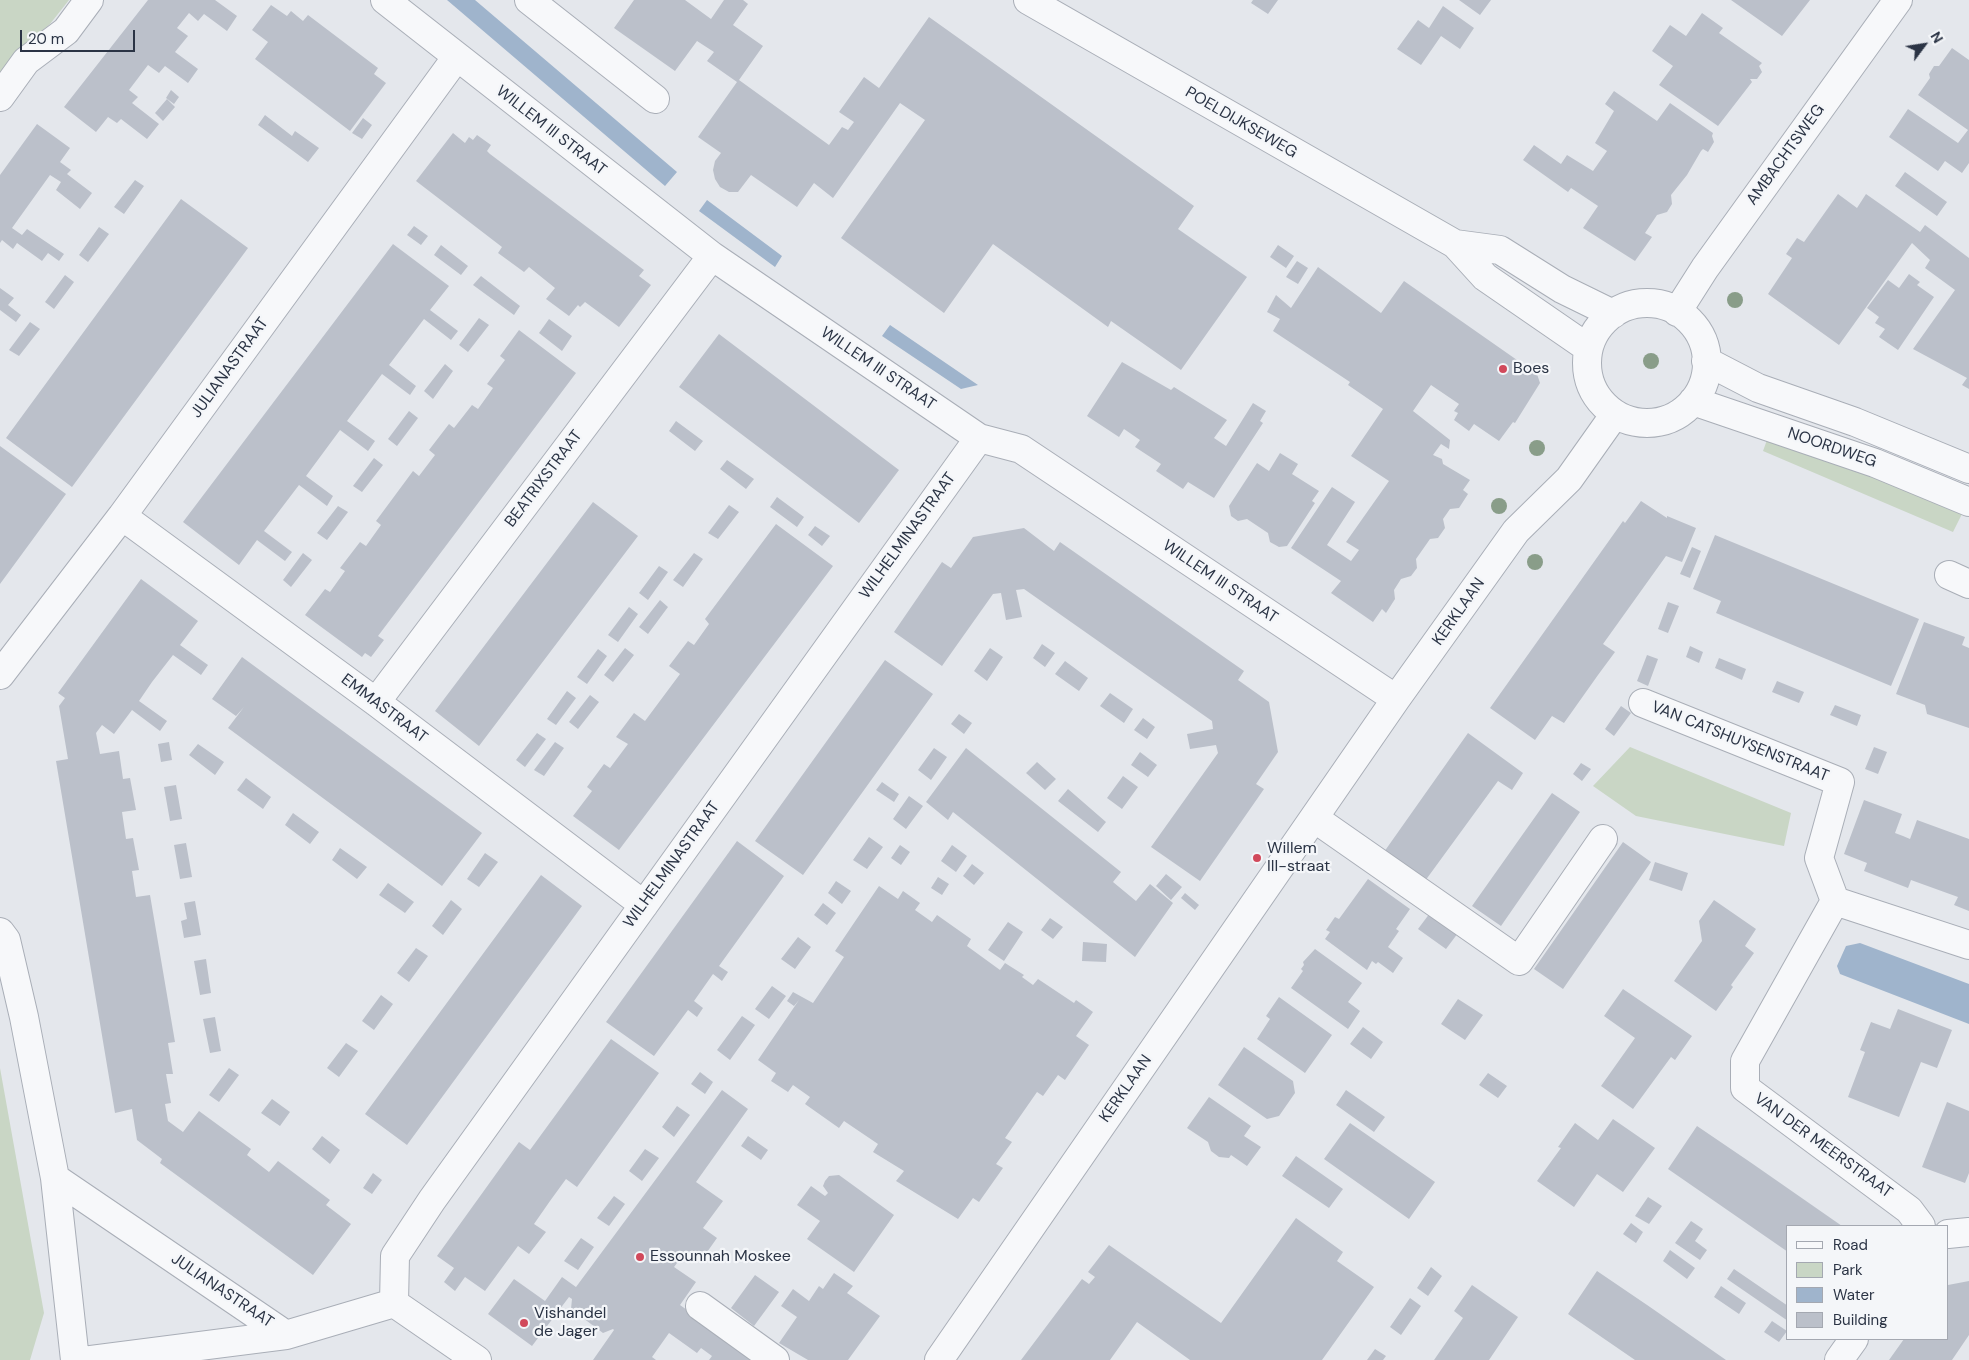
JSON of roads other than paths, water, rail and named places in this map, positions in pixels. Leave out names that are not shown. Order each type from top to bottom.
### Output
[{"type":"street","points":[[0,97],[26,62],[66,31],[89,0]]},
{"type":"street","points":[[529,0],[655,99]]},
{"type":"street","name":"POELDIJKSEWEG","points":[[1028,0],[1455,244],[1485,277],[1588,348]]},
{"type":"street","name":"AMBACHTSWEG","points":[[1677,312],[1705,268],[1898,0]]},
{"type":"street","name":"WILLEM III STRAAT","points":[[401,4],[456,58],[712,256],[979,438],[1021,449],[1396,699]]},
{"type":"street","name":"JULIANASTRAAT","points":[[0,675],[122,516],[456,58]]},
{"type":"street","name":"POELDIJKSEWEG","points":[[1455,244],[1500,250],[1562,288],[1613,314]]},
{"type":"street","name":"BEATRIXSTRAAT","points":[[376,702],[712,256]]},
{"type":"street","points":[[1644,303],[1663,306],[1677,312],[1698,333],[1706,361],[1703,382],[1693,401],[1676,415],[1657,422],[1636,422],[1615,414],[1601,402],[1591,386],[1587,367],[1588,348],[1598,329],[1613,314],[1623,308],[1644,303]]},
{"type":"street","name":"NOORDWEG","points":[[1706,361],[1758,388],[1855,422],[1969,468]]},
{"type":"street","name":"NOORDWEG","points":[[1693,401],[1875,463],[1969,502]]},
{"type":"street","name":"KERKLAAN","points":[[939,1360],[1396,699],[1516,531],[1569,478],[1615,414]]},
{"type":"street","name":"WILHELMINASTRAAT","points":[[394,1303],[395,1256],[432,1200],[979,438]]},
{"type":"street","name":"EMMASTRAAT","points":[[122,516],[376,702],[644,905]]},
{"type":"street","name":"VAN CATSHUYSENSTRAAT","points":[[1643,703],[1840,782],[1819,858],[1835,901]]},
{"type":"street","points":[[1314,818],[1518,960],[1603,839]]},
{"type":"street","points":[[1835,901],[1969,945]]},
{"type":"street","name":"VAN DER MEERSTRAAT","points":[[1835,901],[1745,1061],[1745,1088],[1909,1210],[1919,1225]]},
{"type":"street","points":[[0,932],[6,940],[13,969],[55,1178],[75,1360]]},
{"type":"street","name":"JULIANASTRAAT","points":[[55,1178],[286,1335],[394,1303]]},
{"type":"street","points":[[1949,1234],[1969,1232]]},
{"type":"street","points":[[394,1303],[477,1360]]},
{"type":"street","points":[[700,1306],[775,1360]]},
{"type":"street","points":[[91,1360],[286,1335]]},
{"type":"street","points":[[1839,1360],[1853,1340]]},
{"type":"water","points":[[447,0],[475,0],[677,172],[665,186]]},
{"type":"water","points":[[707,200],[782,256],[775,267],[699,211]]},
{"type":"water","points":[[890,325],[978,385],[961,389],[882,336]]},
{"type":"water","points":[[1860,943],[1969,984],[1969,1024],[1840,974],[1837,966],[1846,946]]},
{"type":"place","name":"Boes","points":[[1503,369]]},
{"type":"place","name":"Willem III-straat","points":[[1257,858]]},
{"type":"place","name":"Essounnah Moskee","points":[[640,1257]]},
{"type":"place","name":"Vishandel de Jager","points":[[524,1323]]}]
